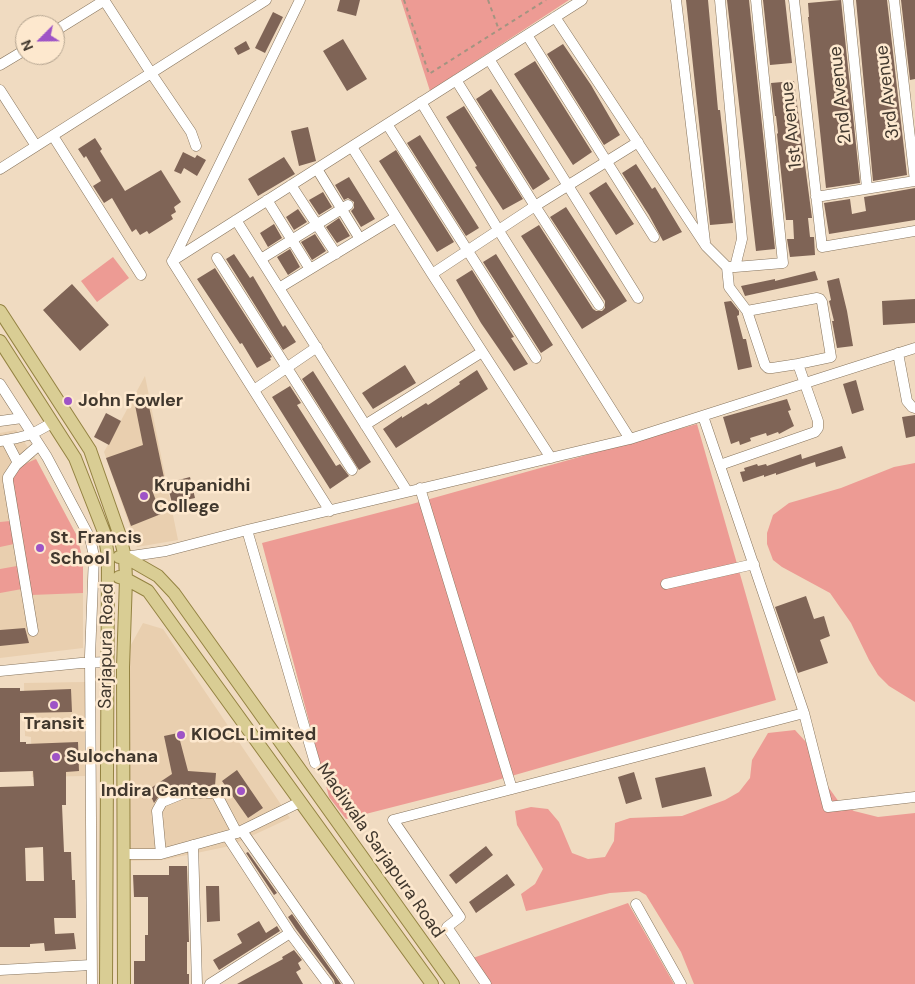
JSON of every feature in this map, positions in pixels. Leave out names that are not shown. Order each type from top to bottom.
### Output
[{"type":"main road","name":"Sarjapura Road","points":[[0,311],[90,450],[119,533],[125,557],[123,667],[124,984]]},
{"type":"main road","name":"Sarjapura Road","points":[[0,341],[75,458],[104,532],[108,556],[106,984]]},
{"type":"main road","points":[[108,556],[125,557]]},
{"type":"main road","name":"Madiwala Sarjapura Road","points":[[125,557],[158,576],[174,593],[453,984]]},
{"type":"main road","name":"Madiwala Sarjapura Road","points":[[109,576],[126,579],[148,591],[432,984]]},
{"type":"main road","points":[[107,876],[124,876]]},
{"type":"street","points":[[65,25],[104,0],[191,132],[196,146]]},
{"type":"street","points":[[0,169],[264,0]]},
{"type":"street","points":[[172,261],[300,0]]},
{"type":"street","points":[[172,261],[582,0]]},
{"type":"street","points":[[676,0],[706,246]]},
{"type":"street","points":[[720,0],[742,239],[731,267],[729,287],[747,311],[765,365],[768,368],[830,357],[820,299],[816,298],[747,311]]},
{"type":"street","points":[[555,17],[706,246],[731,267],[783,264],[756,0]]},
{"type":"street","name":"1st Avenue","points":[[794,0],[822,247],[915,231]]},
{"type":"street","name":"2nd Avenue","points":[[848,0],[867,188]]},
{"type":"street","name":"3rd Avenue","points":[[894,0],[915,181]]},
{"type":"street","points":[[527,35],[654,237]]},
{"type":"street","points":[[0,65],[15,56]]},
{"type":"street","points":[[489,59],[638,298]]},
{"type":"street","points":[[456,80],[599,304]]},
{"type":"street","points":[[0,90],[36,146]]},
{"type":"street","points":[[421,102],[498,231],[630,439]]},
{"type":"street","points":[[387,124],[536,358]]},
{"type":"street","points":[[53,136],[142,275]]},
{"type":"street","points":[[432,274],[535,206],[638,142]]},
{"type":"street","points":[[352,146],[551,458]]},
{"type":"street","points":[[317,168],[345,207],[360,239]]},
{"type":"street","points":[[816,196],[915,181]]},
{"type":"street","points":[[291,185],[336,254]]},
{"type":"street","points":[[267,200],[310,269]]},
{"type":"street","points":[[262,260],[345,207]]},
{"type":"street","points":[[279,288],[396,217]]},
{"type":"street","points":[[236,220],[407,491]]},
{"type":"street","points":[[217,258],[352,470]]},
{"type":"street","points":[[172,261],[330,510]]},
{"type":"street","points":[[254,390],[317,348]]},
{"type":"street","points":[[125,557],[166,551],[407,491],[630,439],[915,348]]},
{"type":"street","points":[[365,424],[482,352]]},
{"type":"street","points":[[898,354],[907,401],[915,408]]},
{"type":"street","points":[[720,465],[815,432],[818,428],[818,421],[798,364]]},
{"type":"street","name":"Sarjapura Road","points":[[0,384],[39,445],[90,538],[94,556],[90,662],[92,984]]},
{"type":"street","points":[[703,416],[804,713],[828,807],[915,797]]},
{"type":"street","points":[[0,421],[22,418]]},
{"type":"street","points":[[18,463],[3,440],[32,434],[52,423]]},
{"type":"street","points":[[33,631],[8,477],[18,463],[39,445]]},
{"type":"street","points":[[420,488],[512,789]]},
{"type":"street","points":[[247,530],[315,763]]},
{"type":"street","points":[[666,584],[754,564]]},
{"type":"street","points":[[0,671],[108,662]]},
{"type":"street","points":[[486,984],[447,927],[460,917],[393,820],[804,713]]},
{"type":"street","points":[[161,854],[157,811],[162,802],[184,793],[216,793],[235,833],[290,933],[328,984]]},
{"type":"street","points":[[124,854],[161,854],[235,833],[300,802]]},
{"type":"street","points":[[235,833],[349,984]]},
{"type":"street","points":[[193,845],[197,984]]},
{"type":"street","points":[[636,904],[680,984]]},
{"type":"street","points":[[210,984],[290,933]]},
{"type":"street","points":[[0,970],[92,965]]},
{"type":"path","points":[[404,0],[429,74],[546,0]]},
{"type":"path","points":[[488,0],[499,30]]},
{"type":"shaded area","points":[[401,0],[569,0],[430,91]]},
{"type":"shaded area","points":[[113,257],[129,278],[97,302],[81,281]]},
{"type":"shaded area","name":"Krupanidhi College","points":[[145,376],[178,540],[137,547],[104,452]]},
{"type":"shaded area","points":[[697,424],[776,700],[487,783],[346,819],[329,797],[262,543],[412,504]]},
{"type":"shaded area","name":"St. Francis School","points":[[16,430],[36,459],[77,536],[83,561],[83,648],[0,658],[0,433]]},
{"type":"shaded area","points":[[36,459],[77,536],[83,561],[83,593],[31,595],[9,471]]},
{"type":"shaded area","points":[[915,463],[915,702],[889,686],[878,675],[851,623],[830,593],[782,567],[773,560],[767,544],[767,533],[773,515],[789,503],[841,488],[894,467]]},
{"type":"shaded area","points":[[10,521],[14,544],[0,547],[0,522]]},
{"type":"shaded area","points":[[17,566],[22,589],[0,593],[0,569]]},
{"type":"shaded area","name":"KIOCL Limited","points":[[143,623],[163,629],[290,818],[230,846],[163,860],[127,861],[127,652]]},
{"type":"shaded area","points":[[85,682],[85,776],[32,777],[31,737],[25,736],[24,683]]},
{"type":"shaded area","points":[[795,730],[806,742],[819,774],[839,802],[854,811],[878,817],[915,813],[915,984],[694,984],[681,952],[646,895],[639,891],[610,893],[526,911],[521,894],[535,884],[543,869],[517,825],[515,811],[531,807],[548,809],[559,822],[572,853],[588,859],[605,857],[614,841],[615,823],[630,818],[682,816],[725,800],[739,792],[750,778],[752,760],[768,733]]},
{"type":"shaded area","points":[[628,903],[674,984],[491,984],[473,958]]},
{"type":"building","points":[[340,0],[360,0],[356,16],[337,11]]},
{"type":"building","points":[[686,0],[708,0],[718,110],[720,110],[733,223],[710,225]]},
{"type":"building","points":[[727,0],[749,0],[775,249],[756,251]]},
{"type":"building","points":[[763,0],[785,0],[792,63],[770,65]]},
{"type":"building","points":[[841,0],[860,183],[826,188],[808,3]]},
{"type":"building","points":[[856,0],[887,0],[907,175],[873,181]]},
{"type":"building","points":[[901,0],[915,0],[915,79],[910,80]]},
{"type":"building","points":[[273,12],[283,17],[265,53],[255,48]]},
{"type":"building","points":[[343,39],[367,79],[347,91],[323,51]]},
{"type":"building","points":[[246,41],[250,49],[238,55],[234,48]]},
{"type":"building","points":[[563,44],[591,85],[620,135],[604,145],[547,54]]},
{"type":"building","points":[[535,61],[592,152],[573,165],[514,74]]},
{"type":"building","points":[[794,81],[812,218],[808,218],[810,237],[814,237],[815,255],[790,257],[787,239],[794,239],[793,220],[786,220],[778,133],[771,83]]},
{"type":"building","points":[[491,89],[550,179],[533,190],[476,99]]},
{"type":"building","points":[[464,106],[523,199],[503,210],[446,117]]},
{"type":"building","points":[[308,127],[316,161],[299,166],[291,131]]},
{"type":"building","points":[[420,135],[479,228],[466,236],[407,143]]},
{"type":"building","points":[[95,138],[102,149],[100,151],[125,191],[161,170],[181,202],[174,207],[176,212],[171,215],[173,219],[149,234],[147,231],[140,235],[136,229],[132,232],[112,198],[104,203],[93,186],[101,181],[86,156],[84,158],[78,149]]},
{"type":"building","points":[[396,150],[454,242],[437,252],[379,161]]},
{"type":"building","points":[[183,152],[195,158],[197,155],[206,160],[197,176],[184,168],[181,174],[174,171]]},
{"type":"building","points":[[284,157],[295,174],[258,196],[248,179]]},
{"type":"building","points":[[636,164],[652,189],[655,187],[682,232],[663,241],[622,173]]},
{"type":"building","points":[[349,177],[375,219],[361,227],[351,211],[354,208],[354,202],[348,198],[344,200],[335,185]]},
{"type":"building","points":[[606,182],[634,224],[616,235],[589,193]]},
{"type":"building","points":[[915,188],[915,220],[829,234],[824,203],[850,199],[852,214],[866,211],[864,197]]},
{"type":"building","points":[[323,192],[332,207],[319,215],[309,200]]},
{"type":"building","points":[[566,207],[627,301],[582,329],[521,236],[539,225],[593,309],[602,311],[605,308],[605,301],[550,217]]},
{"type":"building","points":[[298,209],[307,222],[294,230],[286,217]]},
{"type":"building","points":[[339,218],[350,236],[337,243],[326,227]]},
{"type":"building","points":[[274,224],[282,238],[268,247],[260,233]]},
{"type":"building","points":[[315,234],[326,251],[312,260],[301,242]]},
{"type":"building","points":[[290,249],[300,267],[288,275],[277,257]]},
{"type":"building","points":[[234,254],[250,278],[253,276],[283,327],[285,325],[296,342],[283,350],[226,259]]},
{"type":"building","points":[[496,254],[553,345],[541,353],[483,262]]},
{"type":"building","points":[[215,268],[272,357],[270,358],[271,360],[257,368],[242,343],[240,344],[197,279]]},
{"type":"building","points":[[472,270],[514,337],[511,338],[528,364],[514,371],[481,323],[456,280]]},
{"type":"building","points":[[815,271],[818,280],[745,296],[741,286],[775,279],[775,281]]},
{"type":"building","points":[[839,278],[853,346],[837,348],[827,281]]},
{"type":"building","points":[[72,284],[109,325],[80,351],[43,310]]},
{"type":"building","points":[[915,299],[915,323],[883,325],[882,301]]},
{"type":"building","points":[[731,301],[739,311],[737,316],[743,339],[746,339],[752,367],[738,370],[724,302]]},
{"type":"building","points":[[405,365],[416,383],[373,409],[362,393]]},
{"type":"building","points":[[477,370],[488,389],[396,448],[383,429],[426,403],[428,405],[460,384],[459,382]]},
{"type":"building","points":[[313,371],[371,462],[359,470],[302,379]]},
{"type":"building","points":[[856,380],[864,410],[852,414],[843,384]]},
{"type":"building","points":[[290,386],[301,403],[297,405],[336,466],[340,464],[349,476],[330,489],[272,397]]},
{"type":"building","points":[[147,397],[166,487],[152,490],[161,514],[131,526],[106,458],[143,445],[134,400]]},
{"type":"building","points":[[787,399],[791,410],[788,411],[794,426],[779,434],[778,432],[767,436],[766,433],[750,438],[751,441],[740,445],[739,441],[731,444],[723,417]]},
{"type":"building","points":[[106,413],[121,421],[109,445],[94,437]]},
{"type":"building","points":[[915,415],[915,436],[906,438],[902,417]]},
{"type":"building","points":[[842,446],[846,458],[816,467],[815,462],[776,475],[776,473],[764,477],[764,475],[743,482],[740,472],[745,471],[744,468],[757,464],[758,466],[766,464],[767,466],[801,454],[802,459]]},
{"type":"building","points":[[190,477],[195,498],[172,503],[167,483]]},
{"type":"building","points":[[806,596],[814,619],[824,616],[830,636],[820,640],[828,663],[798,673],[775,607]]},
{"type":"building","points":[[25,628],[29,643],[0,646],[0,630]]},
{"type":"building","points":[[0,688],[20,688],[20,691],[71,689],[72,712],[20,713],[20,742],[26,742],[26,744],[78,742],[79,771],[66,772],[66,805],[62,805],[64,852],[71,852],[72,880],[75,880],[76,918],[54,918],[55,934],[74,933],[76,949],[45,951],[44,943],[30,944],[30,947],[0,947],[0,787],[34,786],[33,771],[0,772]],"holes":[[[43,847],[44,881],[26,881],[25,848]]]},
{"type":"building","points":[[178,733],[188,771],[216,773],[215,786],[182,787],[159,796],[154,803],[148,790],[172,774],[164,736]]},
{"type":"building","points":[[705,767],[712,796],[662,808],[655,778]]},
{"type":"building","points":[[237,770],[263,808],[248,818],[222,781]]},
{"type":"building","points":[[634,772],[642,799],[626,804],[618,777]]},
{"type":"building","points":[[486,846],[493,855],[456,884],[449,875]]},
{"type":"building","points":[[248,852],[277,893],[274,895],[246,853]]},
{"type":"building","points":[[169,866],[187,866],[189,942],[187,942],[187,974],[189,974],[189,984],[134,984],[134,961],[145,961],[145,935],[148,935],[148,897],[134,897],[133,875],[169,875]]},
{"type":"building","points":[[507,874],[515,885],[476,913],[469,902]]},
{"type":"building","points":[[206,886],[219,886],[220,921],[207,922]]},
{"type":"building","points":[[292,914],[341,984],[335,984],[296,929],[288,917]]},
{"type":"building","points":[[259,921],[266,933],[277,926],[280,931],[219,970],[213,960],[242,943],[237,934]]},
{"type":"building","points":[[294,950],[302,960],[298,963],[301,969],[296,972],[303,984],[237,984],[283,959],[282,957]]},
{"type":"place","name":"John Fowler","points":[[68,401]]},
{"type":"place","name":"Krupanidhi College","points":[[144,496]]},
{"type":"place","name":"St. Francis School","points":[[40,548]]},
{"type":"place","name":"Transit","points":[[54,705]]},
{"type":"place","name":"KIOCL Limited","points":[[181,735]]},
{"type":"place","name":"Sulochana","points":[[56,757]]},
{"type":"place","name":"Indira Canteen","points":[[241,791]]}]
